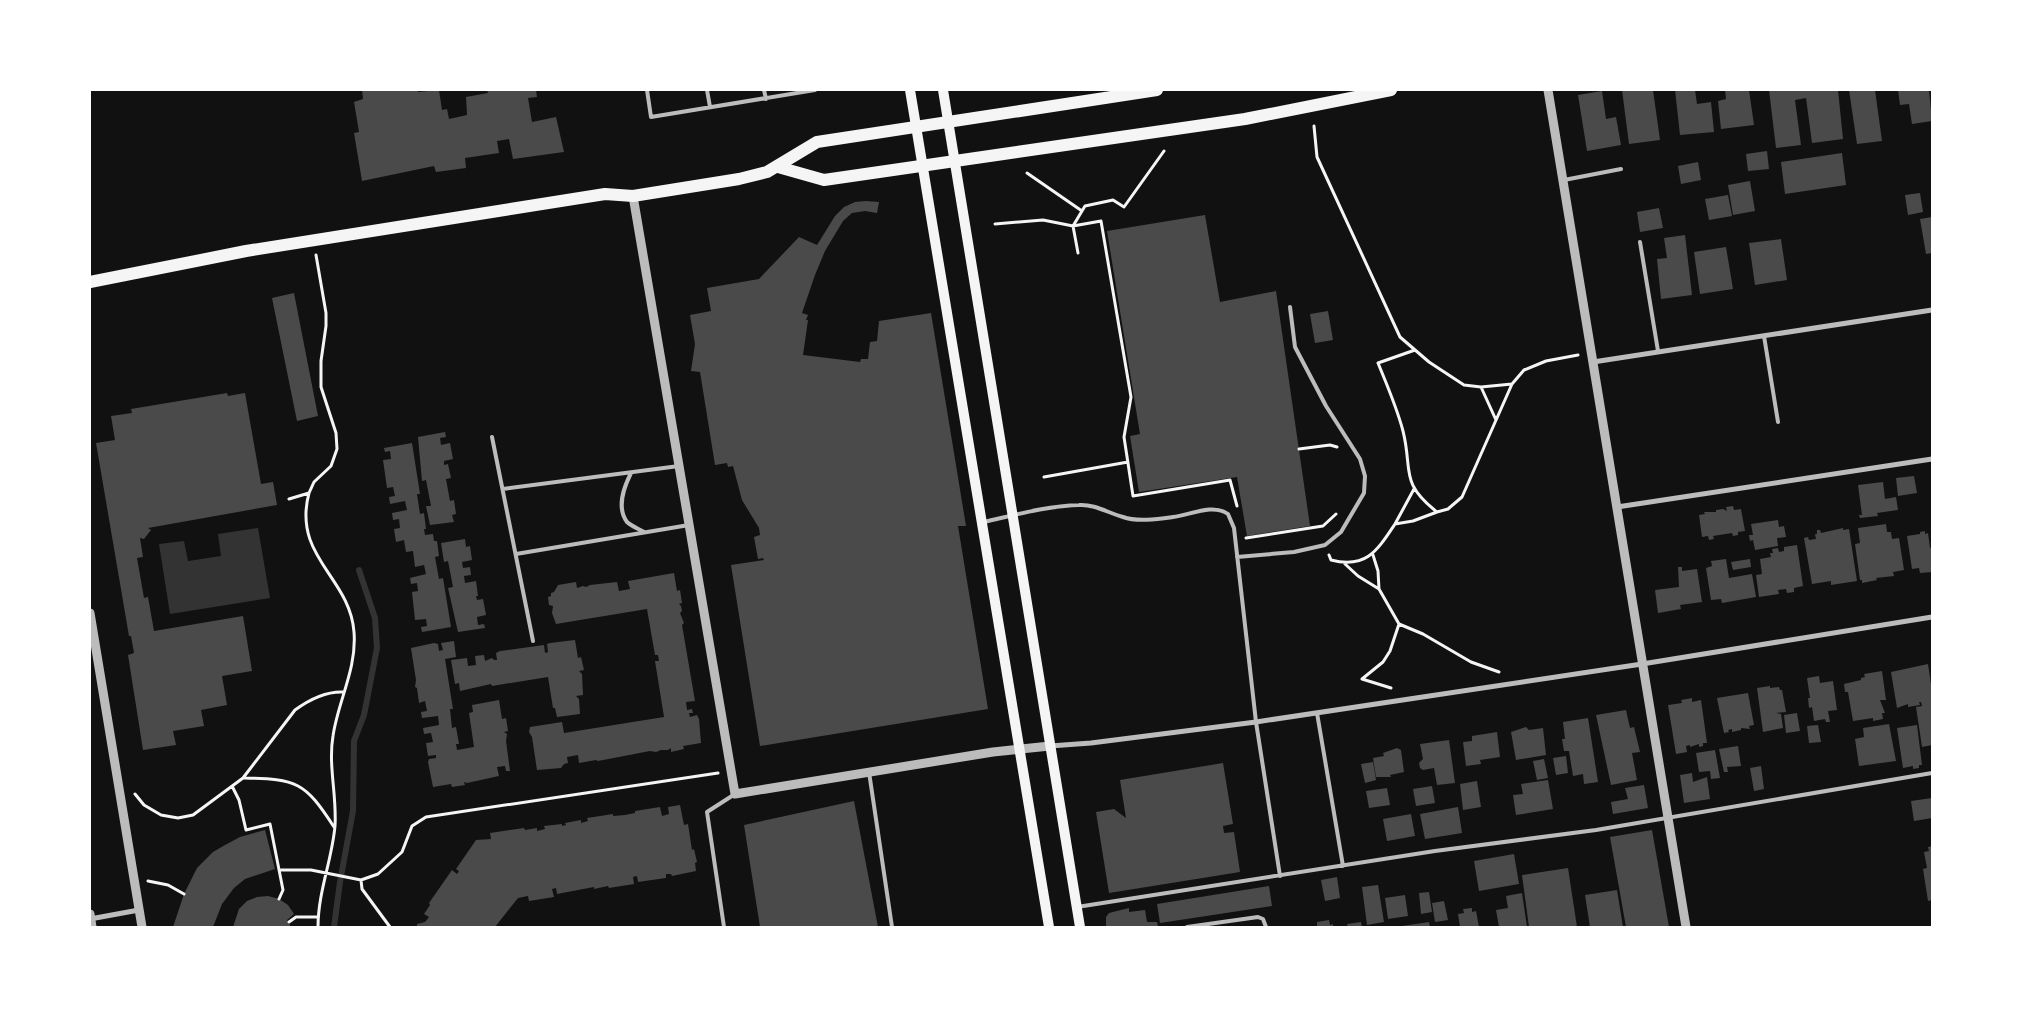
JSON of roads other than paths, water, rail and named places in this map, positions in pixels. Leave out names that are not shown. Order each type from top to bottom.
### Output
[{"type":"main road","points":[[910,90],[1021,749],[1049,927]]},
{"type":"main road","points":[[943,90],[1080,927]]},
{"type":"main road","points":[[90,282],[246,251],[314,240],[606,194],[633,196],[738,179],[767,172],[778,167],[817,142],[1157,90]]},
{"type":"main road","points":[[778,167],[824,180],[922,164],[1244,119],[1391,90]]},
{"type":"street","points":[[1548,90],[1686,927]]},
{"type":"street","points":[[633,196],[735,794],[1021,749],[1091,743],[1317,713],[1642,664],[1932,617]]},
{"type":"street","points":[[1593,362],[1932,310]]},
{"type":"street","points":[[1617,507],[1932,459]]},
{"type":"street","points":[[90,613],[142,927]]},
{"type":"street","points":[[91,920],[139,910]]},
{"type":"lane","points":[[647,90],[651,117],[815,90]]},
{"type":"lane","points":[[707,90],[710,107]]},
{"type":"lane","points":[[764,90],[766,99]]},
{"type":"lane","points":[[1562,180],[1621,169]]},
{"type":"lane","points":[[1640,242],[1658,352]]},
{"type":"lane","points":[[1237,557],[1294,552],[1326,545],[1341,532],[1351,518],[1364,493],[1365,476],[1360,459],[1326,406],[1295,346],[1290,307]]},
{"type":"lane","points":[[1764,336],[1778,422]]},
{"type":"lane","points":[[492,437],[533,641]]},
{"type":"lane","points":[[503,489],[679,466]]},
{"type":"lane","points":[[631,473],[623,488],[622,510],[628,522],[644,532]]},
{"type":"lane","points":[[982,522],[1080,505],[1093,506],[1124,518],[1173,517],[1216,509],[1224,511],[1230,518],[1234,528],[1256,722],[1280,876]]},
{"type":"lane","points":[[516,554],[689,525]]},
{"type":"lane","points":[[1317,713],[1342,866]]},
{"type":"lane","points":[[868,772],[892,927]]},
{"type":"lane","points":[[1077,907],[1435,851],[1596,830],[1932,773]]},
{"type":"lane","points":[[724,927],[706,812],[735,794]]},
{"type":"lane","points":[[1187,927],[1258,917],[1263,919],[1266,927]]},
{"type":"waterway","points":[[334,927],[353,811],[354,741],[364,715],[377,648],[375,618],[359,570]]}]
